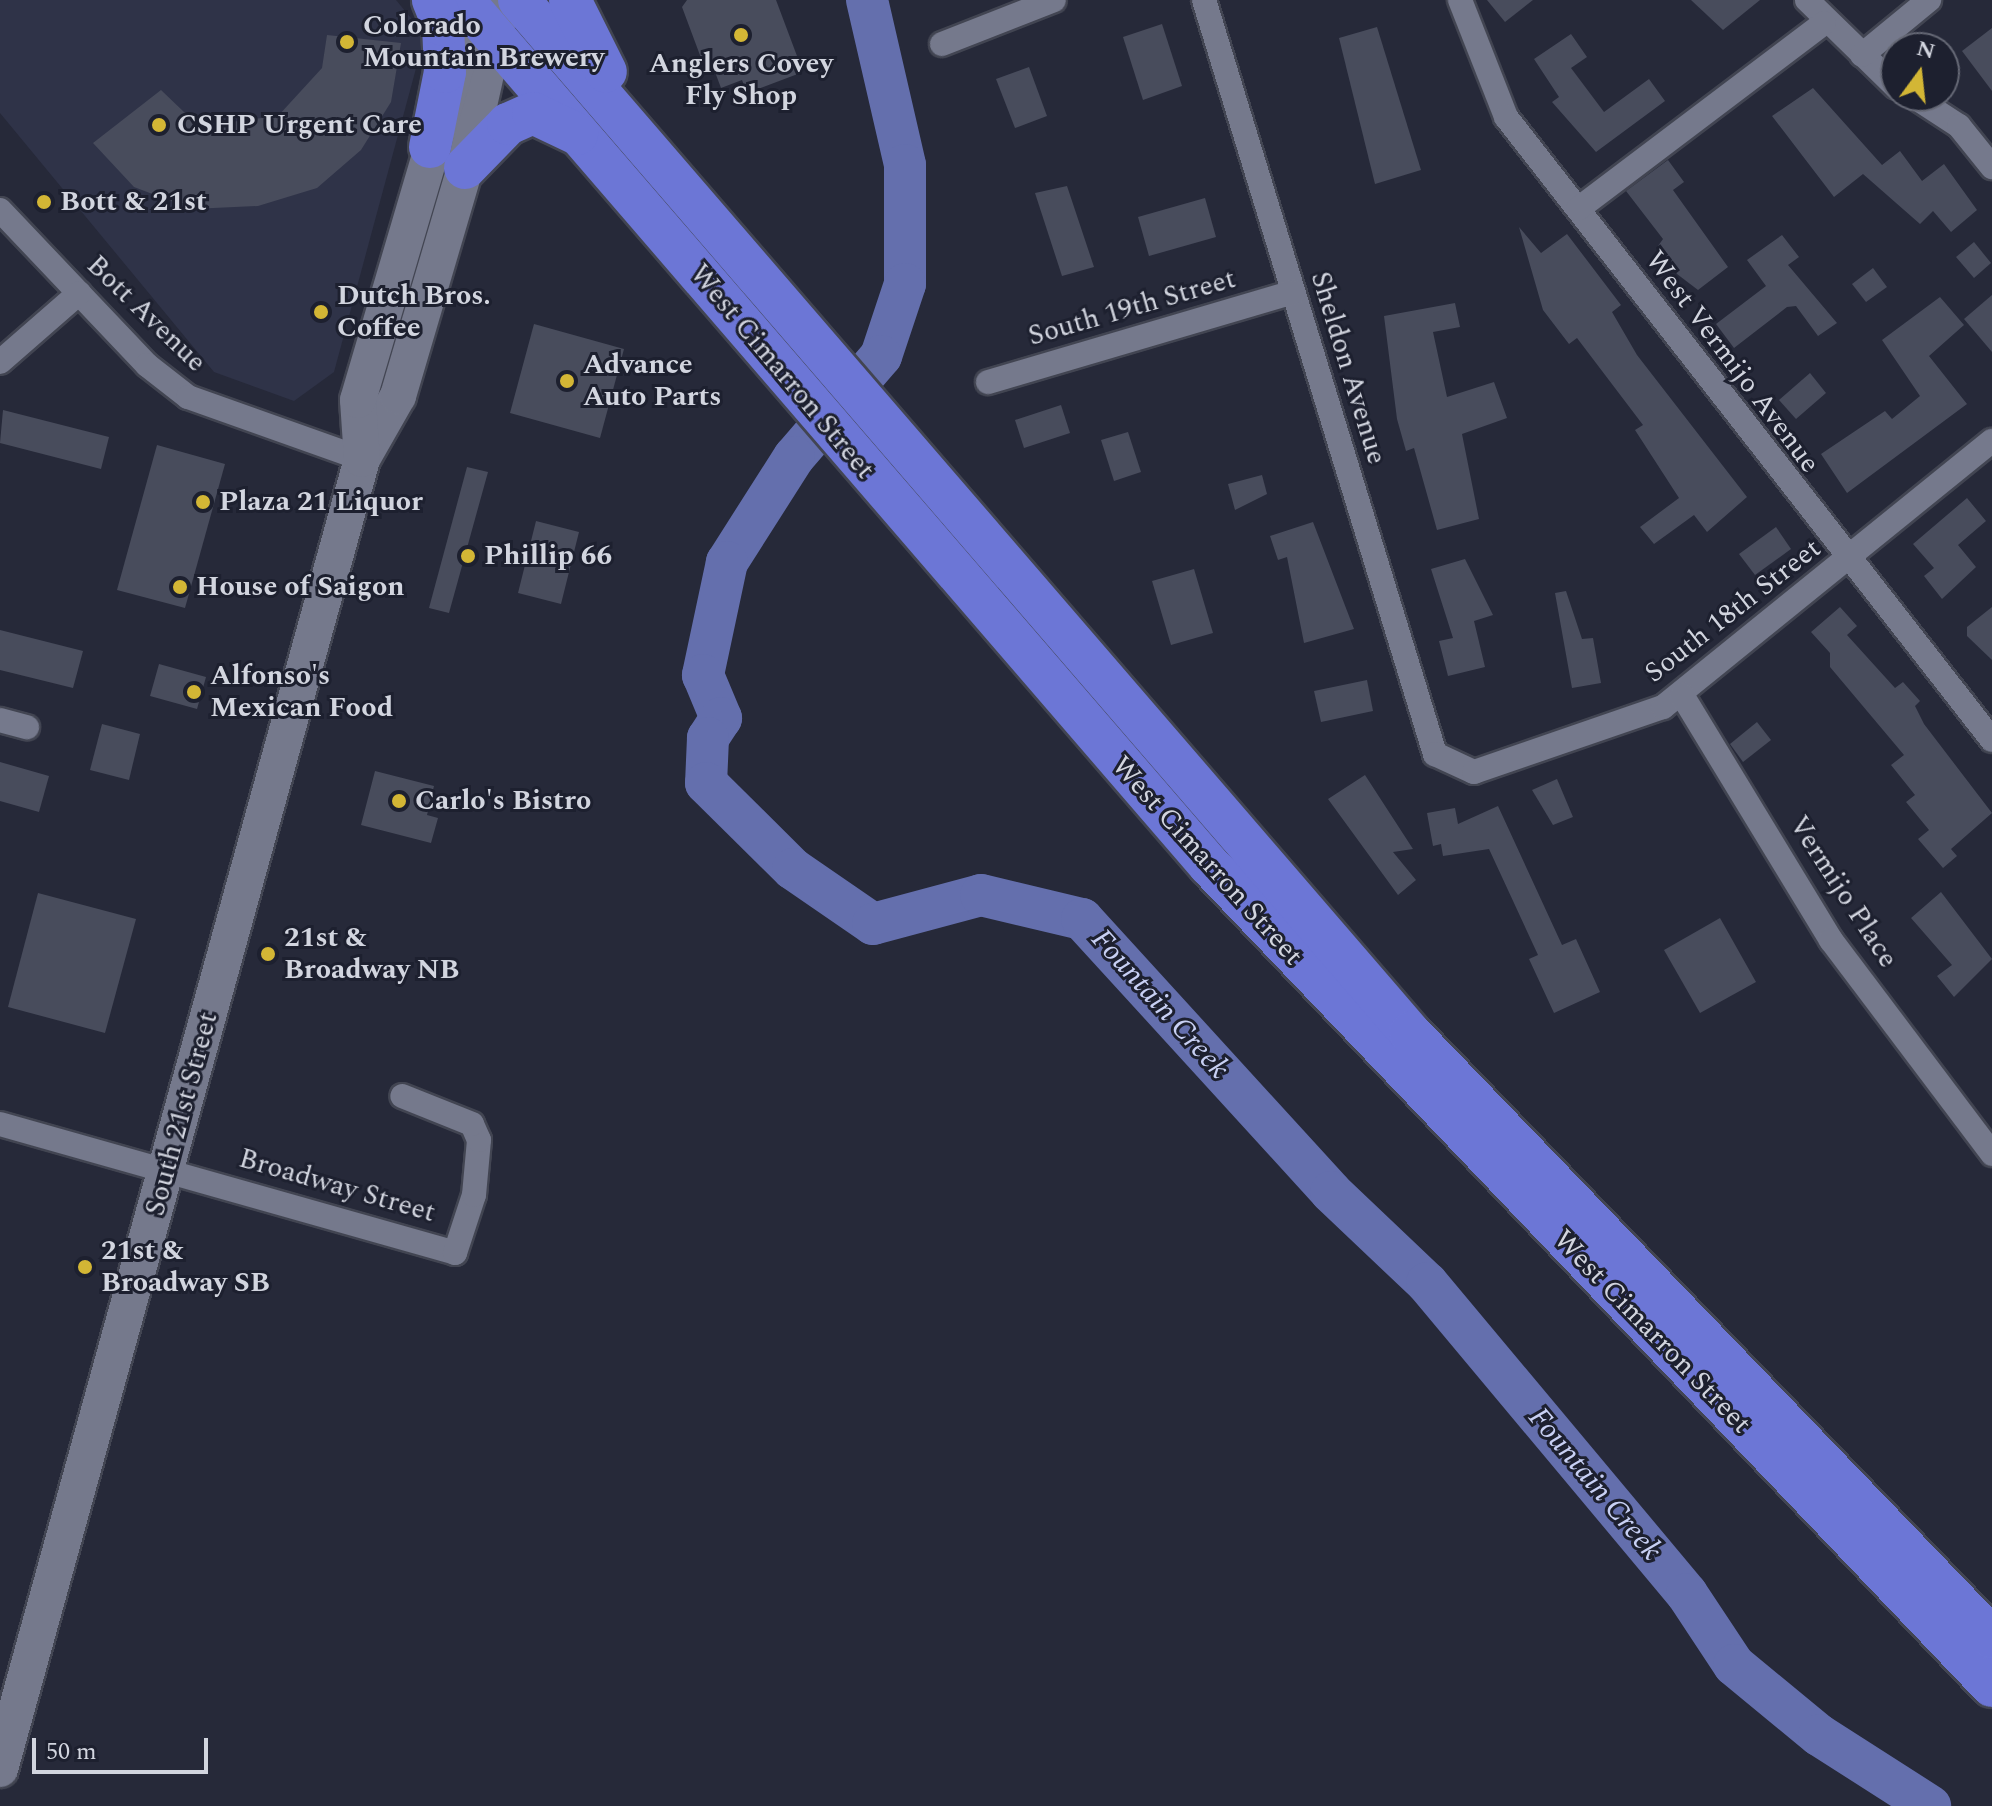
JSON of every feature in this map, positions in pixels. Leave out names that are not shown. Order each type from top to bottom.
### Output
[{"type":"highway","points":[[430,147],[445,72],[443,25],[433,0]]},
{"type":"highway","name":"West Cimarron Street","points":[[519,0],[669,171],[891,436],[1410,1033],[1992,1638]]},
{"type":"highway","points":[[570,0],[598,59],[669,171]]},
{"type":"highway","name":"West Cimarron Street","points":[[485,11],[598,153],[1051,689],[1404,1077],[1992,1686]]},
{"type":"highway","points":[[465,168],[508,124],[533,113],[564,123],[598,153]]},
{"type":"main road","name":"South 21st Street","points":[[362,459],[358,400],[430,147],[485,11]]},
{"type":"main road","name":"South 21st Street","points":[[0,1769],[362,459],[398,396],[465,168],[485,11]]},
{"type":"street","points":[[942,44],[1054,0]]},
{"type":"street","name":"Sheldon Avenue","points":[[1204,0],[1435,754]]},
{"type":"street","name":"West Vermijo Avenue","points":[[1460,0],[1506,117],[1846,561],[1992,740]]},
{"type":"street","points":[[1807,0],[1824,23],[1880,72]]},
{"type":"street","points":[[1862,55],[1929,0]]},
{"type":"street","points":[[1578,209],[1824,23]]},
{"type":"street","points":[[1938,112],[1959,126],[1992,167]]},
{"type":"street","name":"Bott Avenue","points":[[0,210],[79,293],[188,397],[362,459]]},
{"type":"street","name":"South 19th Street","points":[[988,382],[1293,292]]},
{"type":"street","points":[[0,362],[79,293]]},
{"type":"street","name":"South 18th Street","points":[[1435,754],[1474,772],[1682,695],[1992,441]]},
{"type":"street","name":"Vermijo Place","points":[[1682,695],[1831,940],[1990,1146]]},
{"type":"street","points":[[0,720],[27,727]]},
{"type":"street","name":"Broadway Street","points":[[0,1124],[167,1168],[455,1253],[474,1195],[479,1140],[472,1124],[402,1096]]},
{"type":"shaded area","points":[[0,0],[396,0],[425,35],[334,372],[294,401],[214,372],[0,113]]},
{"type":"building","name":"Anglers Covey Fly Shop","points":[[687,0],[776,0],[803,72],[747,93],[742,80],[721,88],[712,64],[704,66],[682,7]]},
{"type":"building","points":[[1487,0],[1533,0],[1505,22]]},
{"type":"building","points":[[1691,0],[1760,0],[1723,30]]},
{"type":"building","points":[[1162,24],[1182,86],[1143,100],[1123,37]]},
{"type":"building","points":[[1377,27],[1421,170],[1375,184],[1339,38]]},
{"type":"building","points":[[1992,28],[1992,91],[1962,51]]},
{"type":"building","points":[[1571,34],[1587,57],[1571,68],[1604,112],[1649,79],[1665,101],[1596,152],[1552,102],[1559,97],[1534,59]]},
{"type":"building","points":[[327,35],[401,43],[391,102],[361,150],[317,188],[258,206],[192,209],[134,187],[93,143],[161,90],[184,112],[215,124],[278,116],[322,68]]},
{"type":"building","points":[[1029,67],[1047,116],[1015,128],[996,79]]},
{"type":"building","points":[[1813,88],[1882,165],[1900,151],[1922,181],[1944,164],[1977,210],[1951,232],[1933,211],[1920,224],[1863,174],[1834,197],[1772,116]]},
{"type":"building","points":[[1668,160],[1684,182],[1673,190],[1728,267],[1698,290],[1677,274],[1658,246],[1663,239],[1626,191]]},
{"type":"building","points":[[1067,186],[1094,267],[1062,276],[1035,193]]},
{"type":"building","points":[[1205,198],[1216,237],[1149,256],[1138,217]]},
{"type":"building","points":[[1519,227],[1541,253],[1567,234],[1621,305],[1612,312],[1637,355],[1747,497],[1707,532],[1694,515],[1654,544],[1640,527],[1679,498],[1635,430],[1643,425],[1577,338],[1569,344],[1543,310]]},
{"type":"building","points":[[1782,235],[1799,257],[1788,265],[1837,323],[1818,336],[1796,306],[1787,307],[1734,348],[1716,324],[1766,286],[1747,260]]},
{"type":"building","points":[[1974,242],[1991,263],[1974,278],[1956,257]]},
{"type":"building","points":[[1873,268],[1887,287],[1866,302],[1852,284]]},
{"type":"building","points":[[1992,295],[1992,352],[1964,319]]},
{"type":"building","points":[[1940,297],[1964,325],[1929,356],[1967,404],[1847,493],[1821,454],[1885,411],[1892,419],[1920,396],[1882,340]]},
{"type":"building","points":[[1455,303],[1460,327],[1433,332],[1447,397],[1494,382],[1507,418],[1462,434],[1479,519],[1437,530],[1414,448],[1406,451],[1397,419],[1384,316]]},
{"type":"building","name":"Advance Auto Parts","points":[[534,324],[624,349],[600,438],[510,413]]},
{"type":"building","points":[[1810,373],[1826,393],[1796,419],[1779,400]]},
{"type":"building","points":[[1061,405],[1070,433],[1024,448],[1015,420]]},
{"type":"building","points":[[3,410],[109,437],[101,469],[0,443]]},
{"type":"building","points":[[1128,432],[1141,472],[1114,481],[1101,440]]},
{"type":"building","points":[[157,445],[225,464],[185,608],[117,590]]},
{"type":"building","points":[[467,467],[488,472],[449,613],[429,608]]},
{"type":"building","points":[[1262,475],[1267,494],[1235,510],[1228,484]]},
{"type":"building","points":[[1967,498],[1986,521],[1958,545],[1976,567],[1942,599],[1924,576],[1934,568],[1913,544]]},
{"type":"building","points":[[536,521],[579,532],[561,604],[518,593]]},
{"type":"building","points":[[1313,522],[1354,629],[1304,643],[1287,557],[1278,560],[1270,536]]},
{"type":"building","points":[[1776,527],[1791,549],[1755,575],[1739,554]]},
{"type":"building","points":[[1465,559],[1493,615],[1474,621],[1485,667],[1448,676],[1439,641],[1453,638],[1431,569]]},
{"type":"building","points":[[1194,569],[1213,633],[1171,645],[1152,581]]},
{"type":"building","points":[[1566,591],[1582,639],[1593,638],[1601,683],[1572,688],[1555,593]]},
{"type":"building","points":[[1840,607],[1857,626],[1847,635],[1895,688],[1903,682],[1920,701],[1915,706],[1924,724],[1992,813],[1951,849],[1957,856],[1943,868],[1918,839],[1929,830],[1906,802],[1915,795],[1891,765],[1904,755],[1830,667],[1830,653],[1811,632]]},
{"type":"building","points":[[1992,607],[1992,660],[1967,636],[1967,627]]},
{"type":"building","points":[[0,630],[83,651],[73,688],[0,670]]},
{"type":"building","points":[[159,664],[206,677],[197,709],[150,696]]},
{"type":"building","points":[[1367,680],[1373,711],[1321,722],[1314,691]]},
{"type":"building","points":[[1757,722],[1771,740],[1743,762],[1730,744]]},
{"type":"building","points":[[102,724],[140,734],[129,780],[90,770]]},
{"type":"building","points":[[0,762],[49,776],[39,812],[0,801]]},
{"type":"building","name":"Carlo's Bistro","points":[[375,771],[434,786],[427,815],[438,818],[431,843],[361,825]]},
{"type":"building","points":[[1365,775],[1413,849],[1393,852],[1416,880],[1398,895],[1328,799]]},
{"type":"building","points":[[1557,779],[1573,817],[1553,825],[1532,790]]},
{"type":"building","points":[[1498,806],[1562,945],[1576,939],[1600,992],[1554,1013],[1529,959],[1538,955],[1489,849],[1443,856],[1441,844],[1433,846],[1427,813],[1455,808],[1458,824]]},
{"type":"building","points":[[1941,892],[1992,959],[1954,997],[1937,976],[1952,965],[1911,918]]},
{"type":"building","points":[[38,893],[136,919],[105,1033],[8,1007]]},
{"type":"building","points":[[1720,918],[1756,982],[1700,1013],[1664,950]]},
{"type":"waterway","name":"Fountain Creek","points":[[867,0],[905,165],[905,284],[881,356],[794,457],[727,562],[703,675],[721,718],[708,738],[706,783],[793,869],[873,924],[981,895],[1082,919],[1331,1192],[1427,1283],[1687,1594],[1734,1665],[1819,1735],[1930,1806]]},
{"type":"place","name":"Anglers Covey Fly Shop","points":[[741,35]]},
{"type":"place","name":"Colorado Mountain Brewery","points":[[347,42]]},
{"type":"place","name":"CSHP Urgent Care","points":[[159,125]]},
{"type":"place","name":"Bott & 21st","points":[[44,202]]},
{"type":"place","name":"Dutch Bros. Coffee","points":[[321,312]]},
{"type":"place","name":"Advance Auto Parts","points":[[567,381]]},
{"type":"place","name":"Plaza 21 Liquor","points":[[203,502]]},
{"type":"place","name":"Phillip 66","points":[[468,556]]},
{"type":"place","name":"House of Saigon","points":[[180,587]]},
{"type":"place","name":"Alfonso's Mexican Food","points":[[194,692]]},
{"type":"place","name":"Carlo's Bistro","points":[[399,801]]},
{"type":"place","name":"21st & Broadway NB","points":[[268,954]]},
{"type":"place","name":"21st & Broadway SB","points":[[85,1267]]}]
